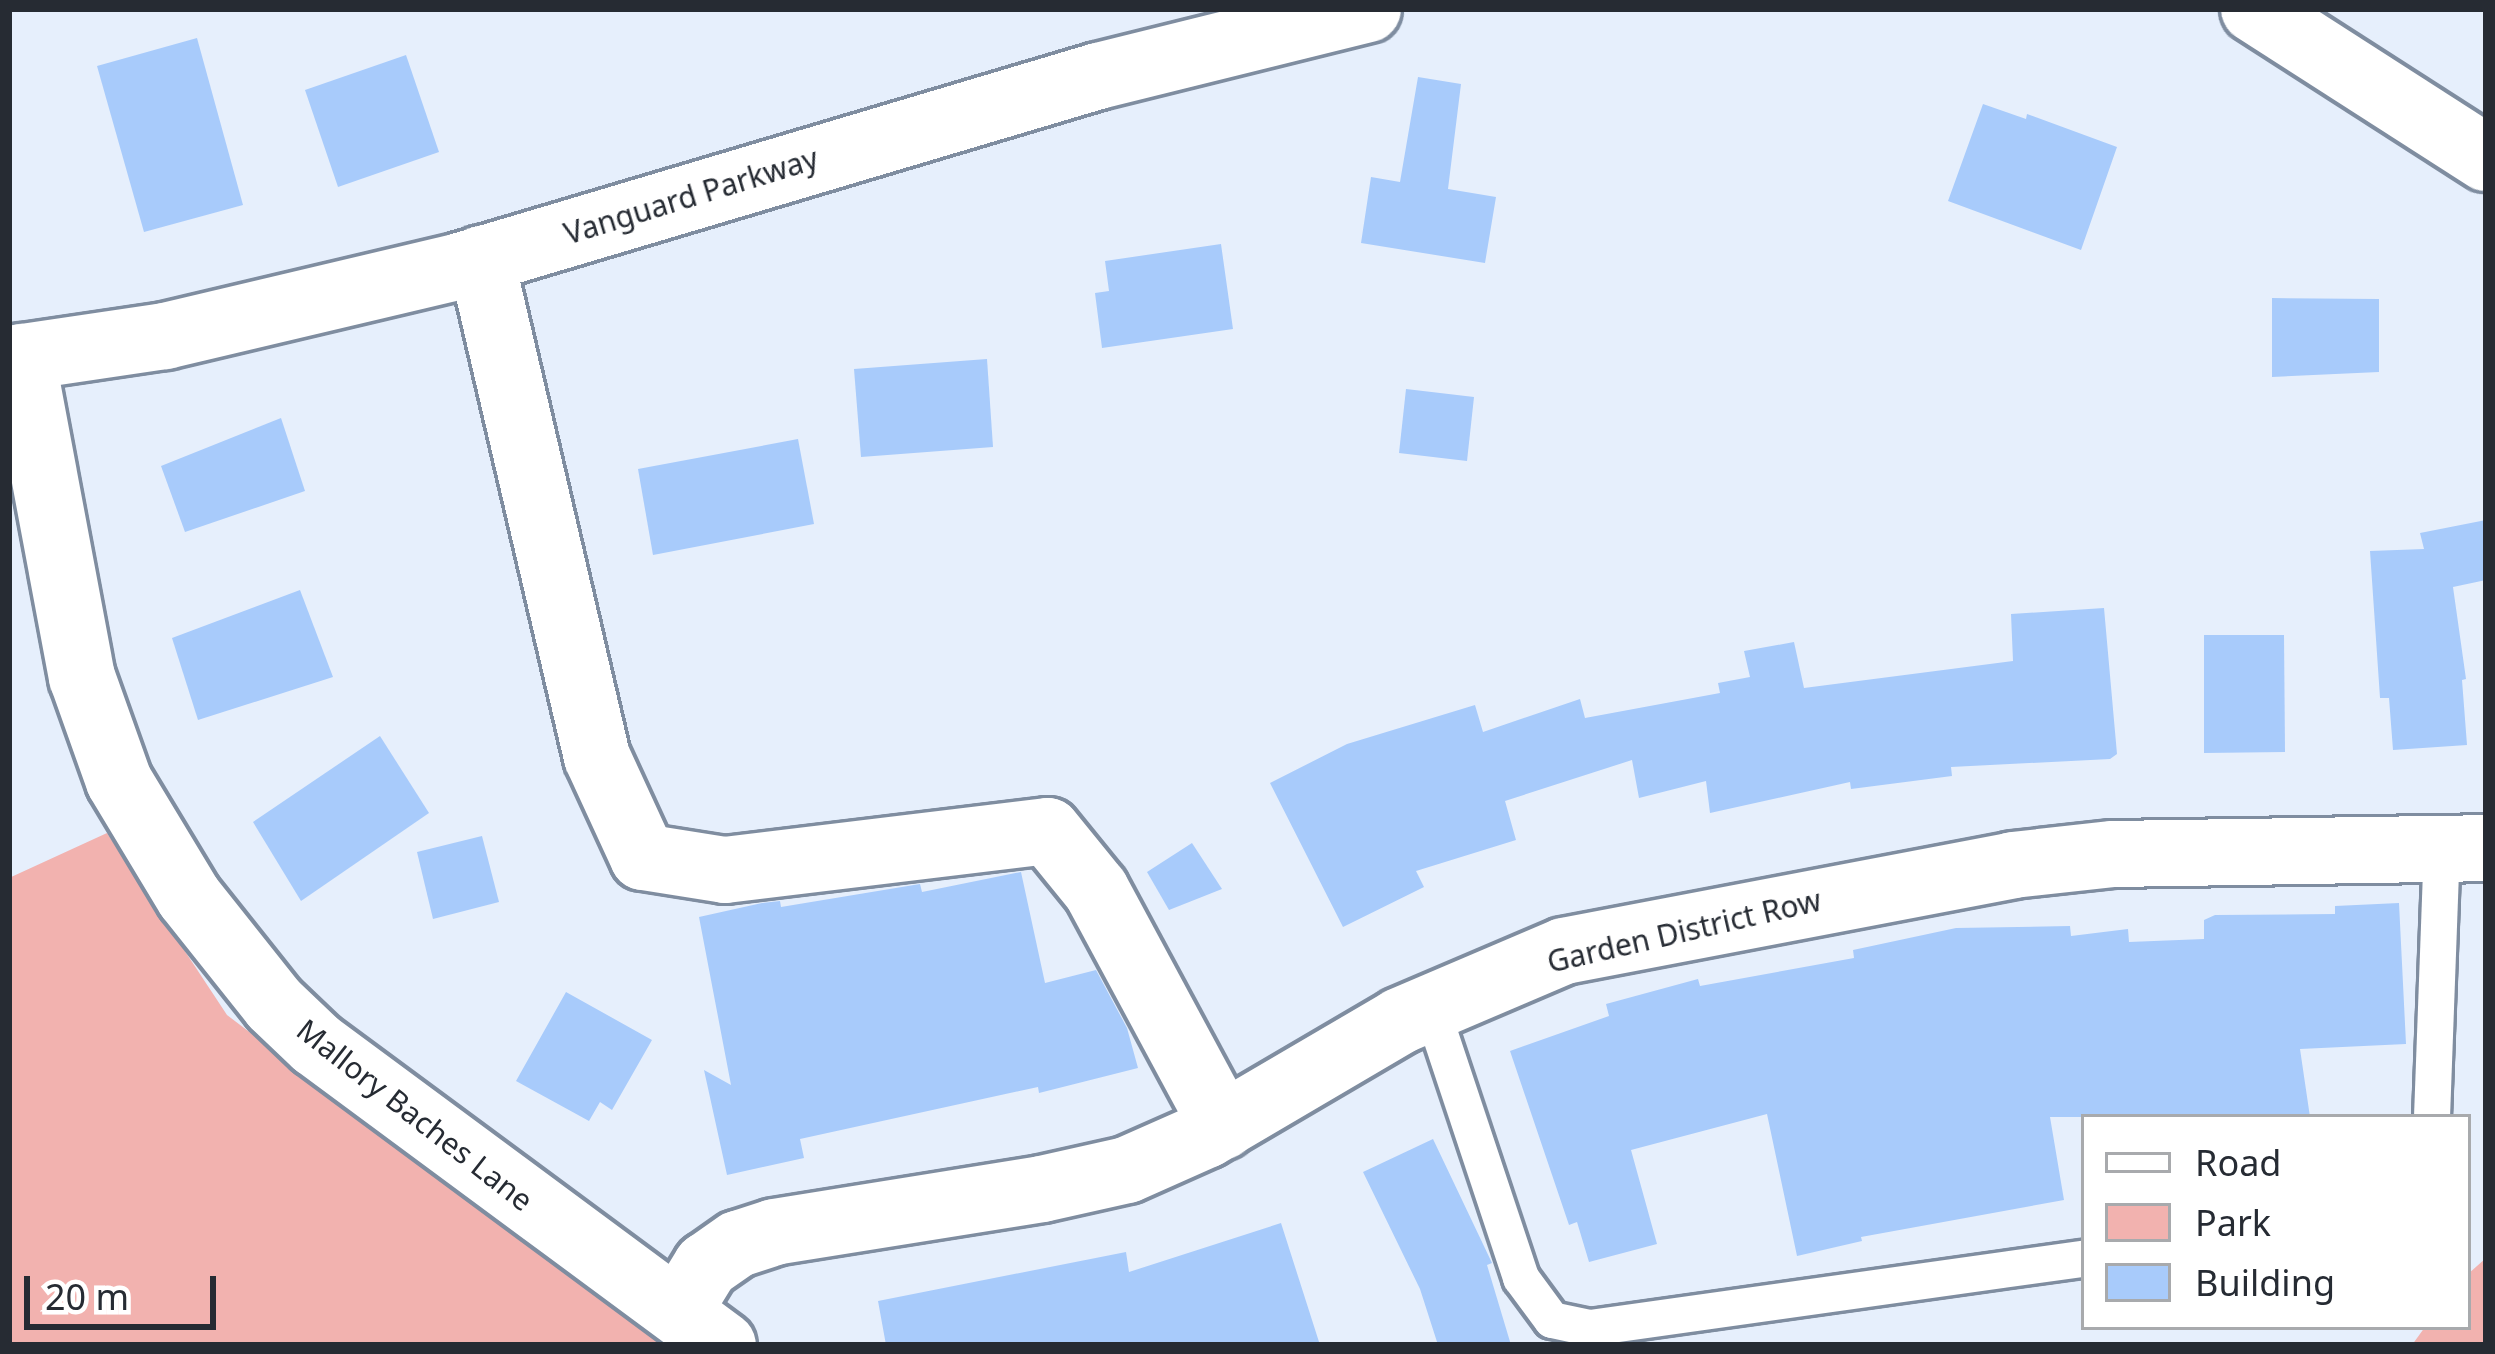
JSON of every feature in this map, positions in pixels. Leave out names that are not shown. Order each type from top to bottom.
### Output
[{"type":"street","name":"Vanguard Parkway","points":[[15,358],[165,336],[482,259],[1097,76],[1368,9]]},
{"type":"street","points":[[2254,9],[2486,158]]},
{"type":"street","points":[[482,259],[597,758],[644,857],[725,870],[1048,831],[1096,890],[1223,1126]]},
{"type":"street","name":"Mallory Baches Lane","points":[[15,358],[82,677],[118,781],[189,897],[274,1004],[316,1044],[701,1327]]},
{"type":"street","name":"Garden District Row","points":[[701,1327],[706,1266],[738,1244],[774,1232],[1042,1190],[1127,1170],[1223,1126],[1431,1007],[1564,951],[2013,865],[2113,854],[2464,849]]},
{"type":"lane","points":[[2432,1114],[2464,849]]},
{"type":"lane","points":[[1431,1007],[1521,1278],[1552,1319],[1589,1328],[2081,1258]]},
{"type":"green space","points":[[107,833],[227,1015],[662,1345],[9,1345],[9,878]]},
{"type":"green space","points":[[2486,1258],[2486,1345],[2412,1345],[2423,1330],[2471,1330],[2471,1271]]},
{"type":"building","points":[[197,38],[243,205],[144,232],[97,66]]},
{"type":"building","points":[[406,55],[439,152],[338,187],[305,90]]},
{"type":"building","points":[[1418,77],[1461,84],[1448,189],[1496,197],[1485,263],[1361,243],[1371,177],[1400,182]]},
{"type":"building","points":[[1983,104],[2026,119],[2027,114],[2117,147],[2081,250],[1948,201]]},
{"type":"building","points":[[1221,244],[1233,329],[1102,348],[1095,293],[1109,291],[1105,261]]},
{"type":"building","points":[[2272,298],[2379,299],[2379,372],[2272,377]]},
{"type":"building","points":[[987,359],[993,447],[861,457],[854,369]]},
{"type":"building","points":[[1406,389],[1474,397],[1467,461],[1399,453]]},
{"type":"building","points":[[281,418],[305,491],[185,532],[161,466]]},
{"type":"building","points":[[798,439],[814,524],[653,555],[638,469]]},
{"type":"building","points":[[2486,520],[2486,580],[2453,587],[2466,679],[2462,680],[2467,745],[2393,750],[2389,698],[2380,698],[2370,551],[2424,549],[2420,533]]},
{"type":"building","points":[[300,590],[333,677],[198,720],[172,638]]},
{"type":"building","points":[[2104,608],[2117,754],[2110,759],[1951,767],[1952,776],[1851,789],[1850,782],[1710,813],[1706,781],[1639,798],[1632,760],[1505,801],[1516,840],[1416,871],[1424,887],[1343,927],[1270,783],[1347,744],[1475,705],[1483,732],[1580,699],[1585,718],[1720,693],[1718,683],[1750,677],[1744,651],[1794,642],[1804,688],[2013,661],[2011,614]]},
{"type":"building","points":[[2204,635],[2284,635],[2285,752],[2204,753]]},
{"type":"building","points":[[380,736],[429,813],[301,901],[253,822]]},
{"type":"building","points":[[482,836],[499,902],[433,919],[417,852]]},
{"type":"building","points":[[1192,843],[1222,889],[1169,910],[1147,872]]},
{"type":"building","points":[[1021,872],[1045,983],[1096,970],[1127,1028],[1138,1068],[1039,1093],[1038,1087],[800,1139],[804,1158],[727,1175],[704,1070],[731,1085],[699,917],[762,903],[780,901],[781,907],[920,884],[922,892]]},
{"type":"building","points":[[2399,903],[2406,1044],[2300,1049],[2310,1114],[2050,1117],[2064,1200],[1861,1237],[1862,1241],[1797,1256],[1767,1114],[1631,1150],[1657,1244],[1589,1262],[1577,1222],[1569,1225],[1510,1051],[1609,1016],[1606,1004],[1698,979],[1700,986],[1854,958],[1853,950],[1956,928],[2070,926],[2071,936],[2128,929],[2129,942],[2204,939],[2204,920],[2215,915],[2335,914],[2335,906]]},
{"type":"building","points":[[566,992],[652,1040],[612,1110],[600,1102],[589,1121],[516,1081]]},
{"type":"building","points":[[1433,1139],[1492,1263],[1487,1265],[1511,1345],[1438,1345],[1420,1289],[1363,1172]]},
{"type":"building","points":[[1281,1223],[1320,1345],[886,1345],[878,1301],[1126,1252],[1129,1272]]}]
